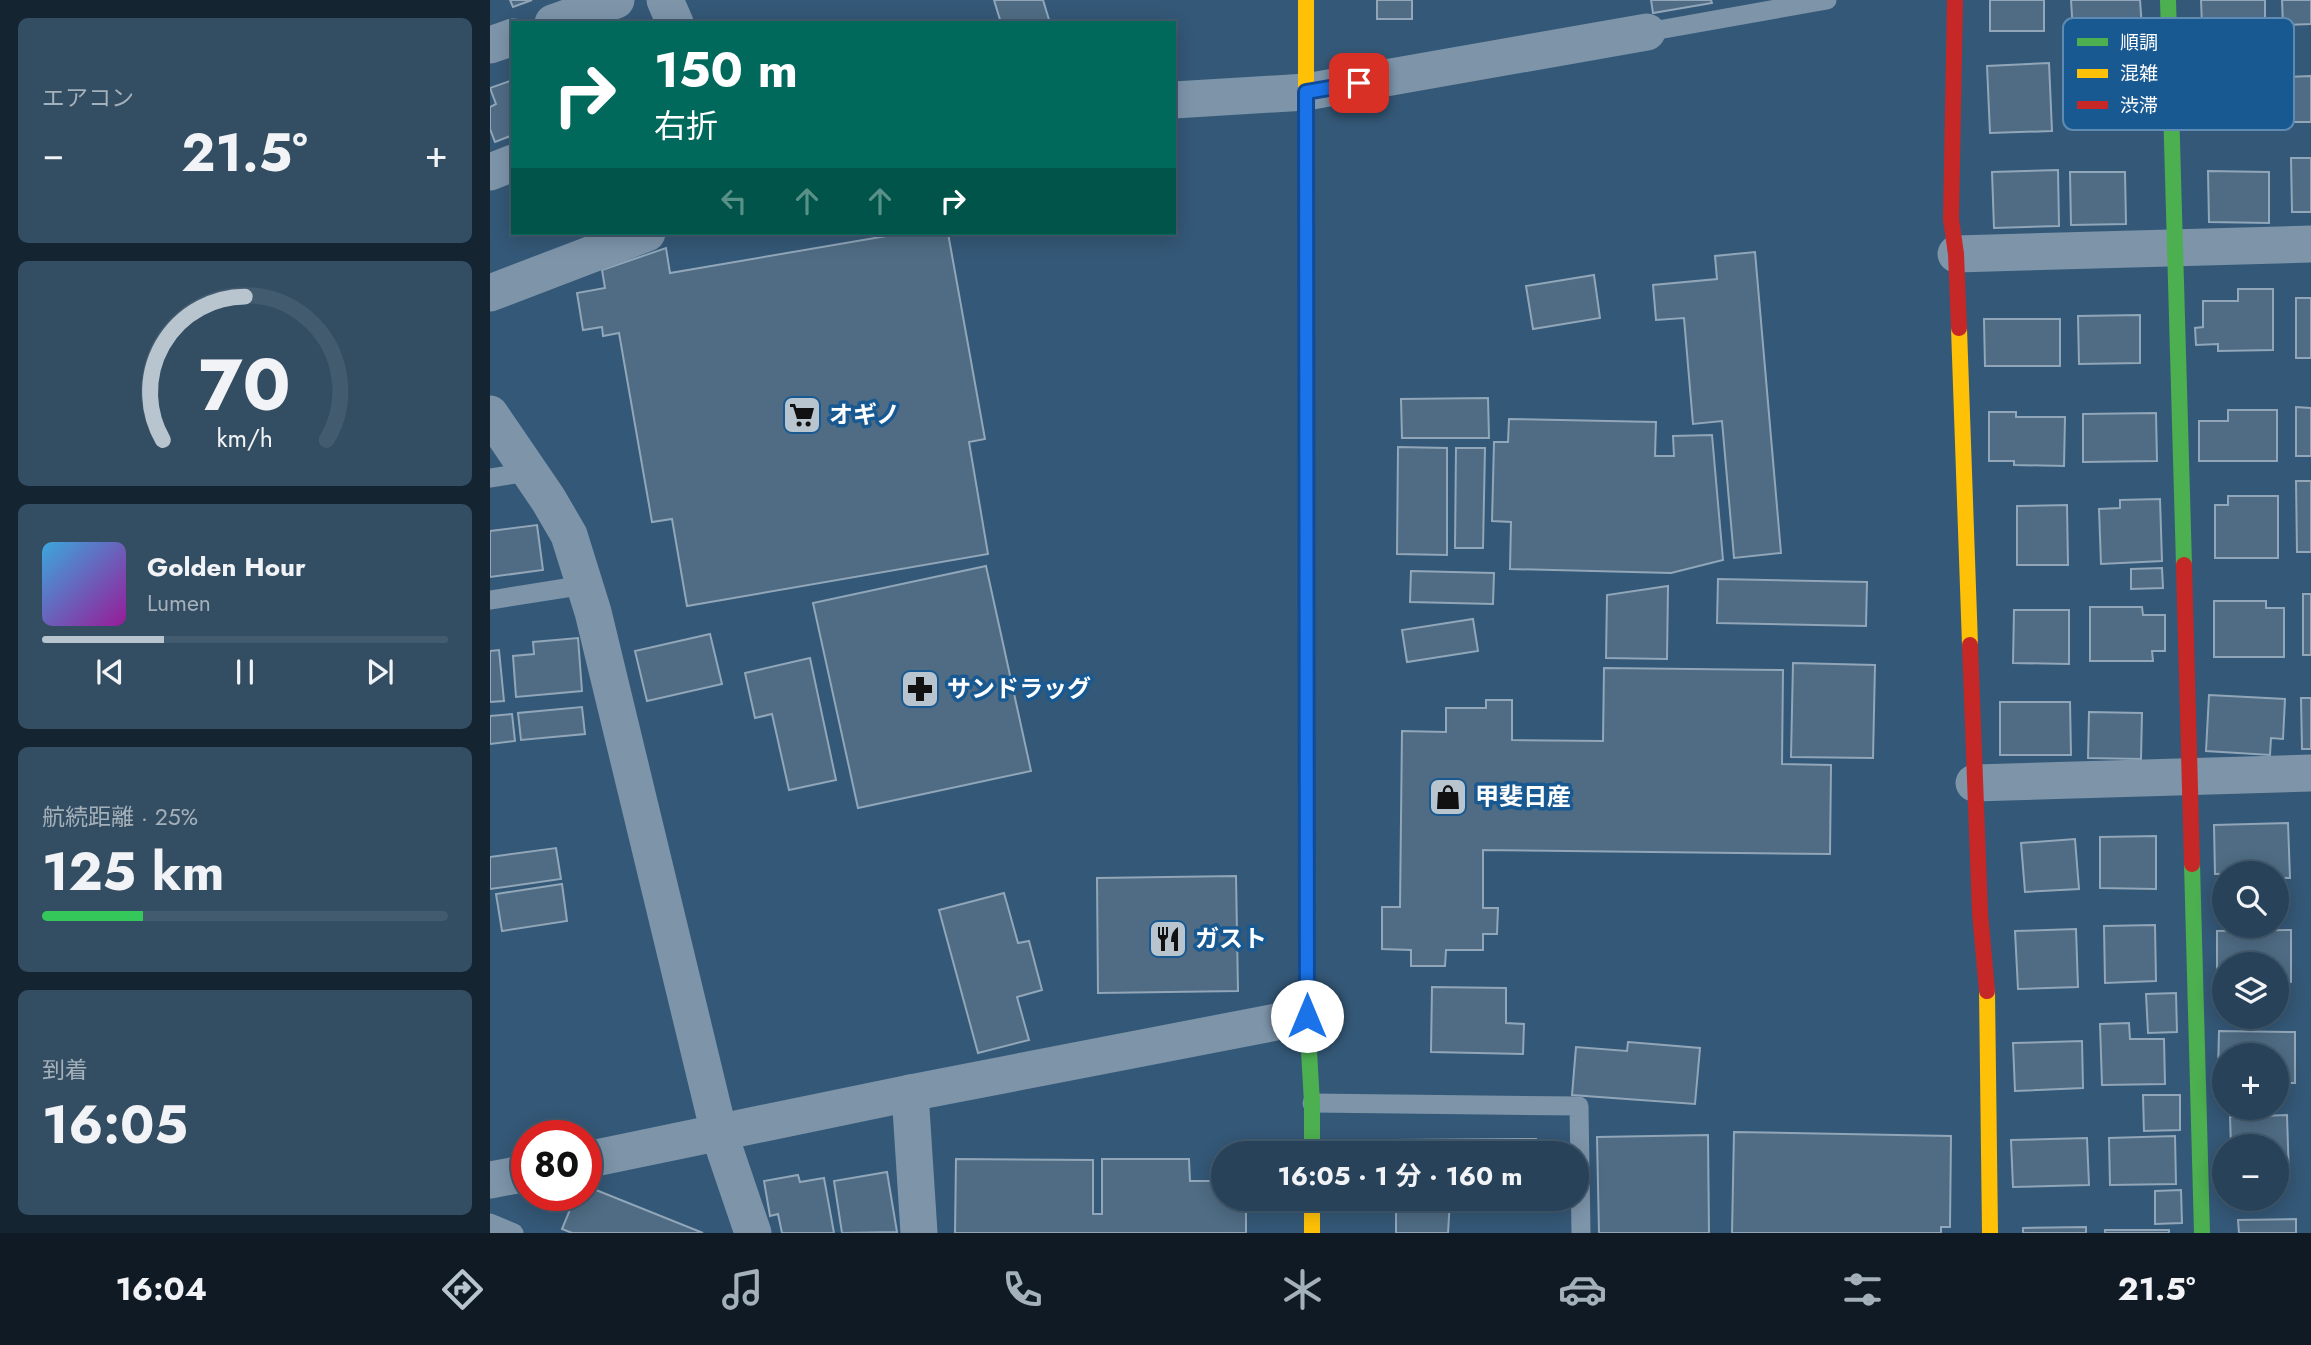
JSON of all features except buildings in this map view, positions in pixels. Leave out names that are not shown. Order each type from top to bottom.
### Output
[{"type":"main road","points":[[1306,0],[1307,1016],[1312,1141]]},
{"type":"main road","points":[[1955,0],[1951,219],[1956,254],[1980,913],[1987,977],[1990,1233]]},
{"type":"main road","points":[[2168,0],[2169,18]]},
{"type":"main road","points":[[2172,130],[2202,1233]]},
{"type":"main road","points":[[1312,1211],[1312,1233]]},
{"type":"street","points":[[558,21],[616,0]]},
{"type":"street","points":[[665,0],[674,21]]},
{"type":"street","points":[[1176,100],[1306,92],[1647,32]]},
{"type":"street","points":[[490,45],[511,38]]},
{"type":"street","points":[[490,172],[511,164]]},
{"type":"street","points":[[490,293],[642,235]]},
{"type":"street","points":[[1956,254],[2311,244]]},
{"type":"street","points":[[490,414],[569,535],[585,585],[719,1133],[753,1233]]},
{"type":"street","points":[[1974,783],[2311,773]]},
{"type":"street","points":[[602,1157],[1307,1016]]},
{"type":"street","points":[[911,1093],[919,1233]]},
{"type":"street","points":[[490,1180],[511,1176]]},
{"type":"lane","points":[[1647,32],[1827,0]]},
{"type":"lane","points":[[490,478],[529,472]]},
{"type":"lane","points":[[490,600],[585,585]]},
{"type":"lane","points":[[1312,1103],[1579,1106],[1581,1233]]},
{"type":"lane","points":[[490,1223],[514,1233]]},
{"type":"traffic: fast","points":[[2168,0],[2169,18]]},
{"type":"traffic: fast","points":[[2172,130],[2184,565]]},
{"type":"traffic: fast","points":[[1307,736],[1307,1016],[1312,1141]]},
{"type":"traffic: fast","points":[[2192,864],[2202,1233]]},
{"type":"traffic: slow","points":[[1306,0],[1306,426]]},
{"type":"traffic: slow","points":[[1959,328],[1970,645]]},
{"type":"traffic: slow","points":[[1987,991],[1990,1233]]},
{"type":"traffic: slow","points":[[1312,1211],[1312,1233]]},
{"type":"traffic: jam","points":[[1955,0],[1951,219],[1956,254],[1959,328]]},
{"type":"traffic: jam","points":[[1306,426],[1307,736]]},
{"type":"traffic: jam","points":[[2184,565],[2192,864]]},
{"type":"traffic: jam","points":[[1970,645],[1980,913],[1987,991]]},
{"type":"place","name":"オギノ","points":[[802,415]]},
{"type":"place","name":"サンドラッグ","points":[[920,689]]},
{"type":"place","name":"甲斐日産","points":[[1448,797]]},
{"type":"place","name":"ガスト","points":[[1168,939]]},
{"type":"route","points":[[1307,1016],[1306,92],[1359,83]]}]
